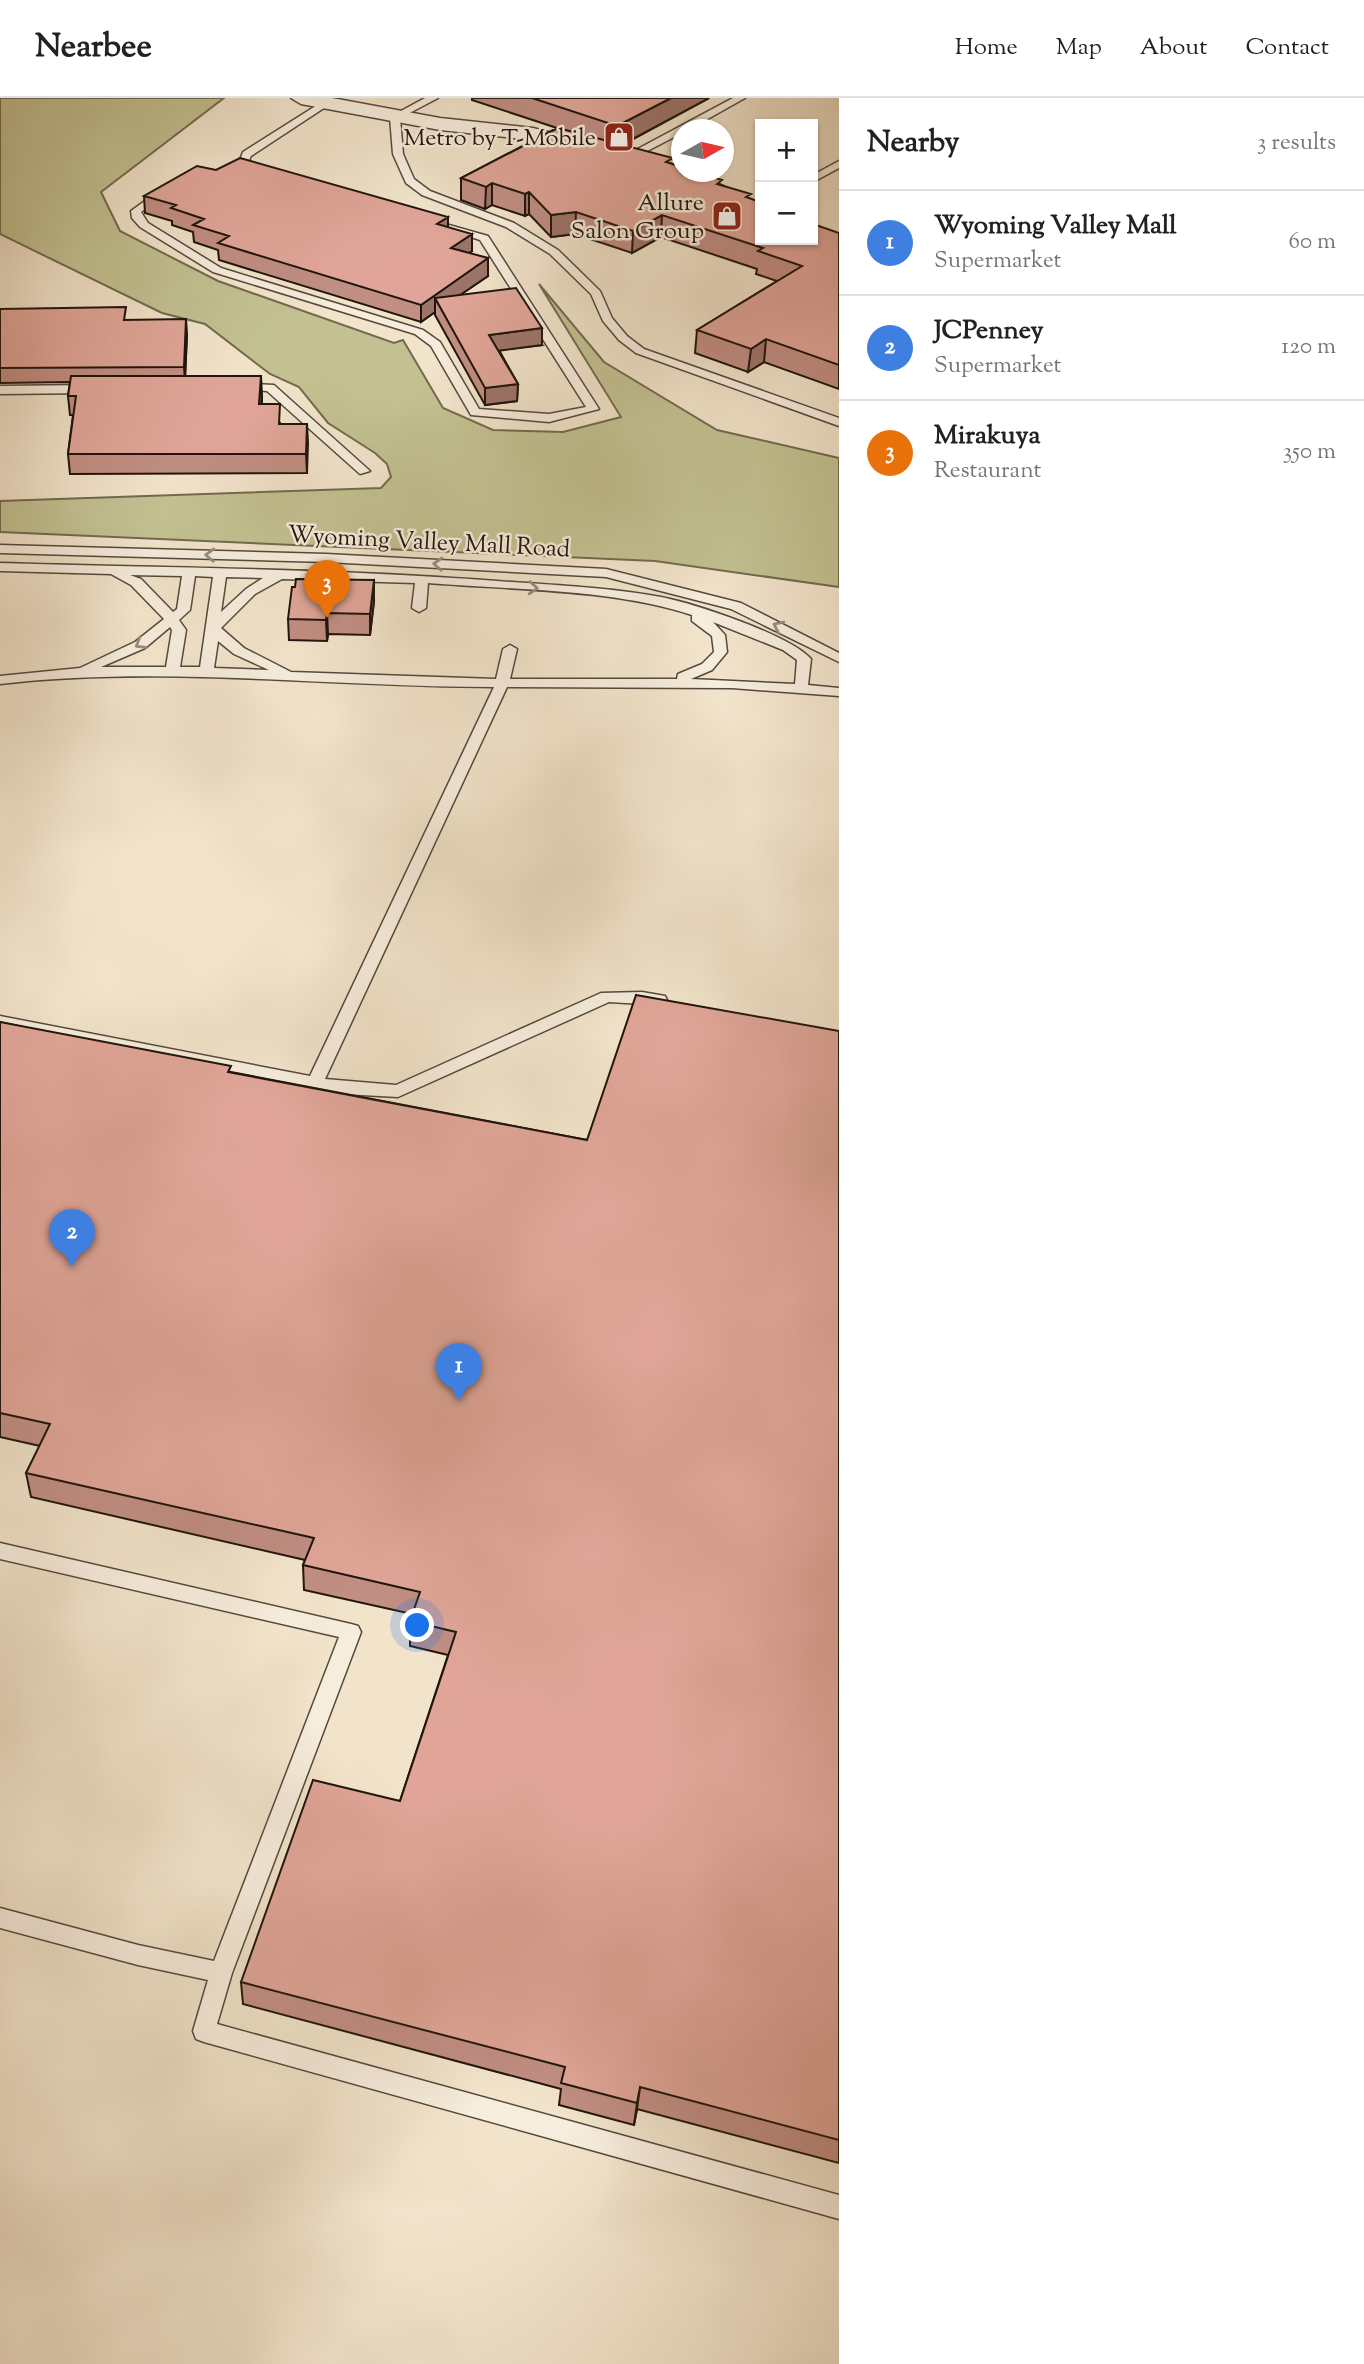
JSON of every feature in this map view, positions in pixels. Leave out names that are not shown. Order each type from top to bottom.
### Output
[{"type":"street","points":[[301,98],[395,117],[533,134],[630,161]]},
{"type":"lane","points":[[433,98],[395,117],[398,154],[410,181],[426,192],[510,225],[554,252],[596,293],[607,319],[623,338],[640,351],[839,422]]},
{"type":"lane","points":[[630,161],[740,98]]},
{"type":"lane","points":[[228,175],[240,168],[247,154],[325,104]]},
{"type":"lane","points":[[818,176],[839,164]]},
{"type":"lane","points":[[240,168],[266,176]]},
{"type":"lane","points":[[173,187],[136,211],[137,218],[144,225],[218,270],[419,332],[436,344],[475,412],[549,418],[593,409],[484,238],[433,223]]},
{"type":"lane","points":[[230,387],[271,387],[365,471]]},
{"type":"lane","points":[[0,390],[108,389]]},
{"type":"lane","name":"Wyoming Valley Mall Road","points":[[0,549],[326,558],[607,573],[736,606],[839,658]]},
{"type":"lane","name":"Wyoming Valley Mall Road","points":[[0,567],[422,579],[624,595]]},
{"type":"lane","points":[[90,569],[115,573],[136,582],[173,619],[179,630],[172,673]]},
{"type":"lane","points":[[74,673],[140,645],[173,619],[183,610],[189,573]]},
{"type":"lane","points":[[206,673],[220,574]]},
{"type":"lane","points":[[214,628],[236,603],[261,582],[278,577],[307,576]]},
{"type":"lane","points":[[419,608],[422,579]]},
{"type":"lane","points":[[624,595],[693,616],[720,634],[723,642],[721,653],[704,670],[666,682]]},
{"type":"lane","points":[[624,595],[689,608],[788,647],[804,659],[801,688]]},
{"type":"lane","points":[[214,628],[225,641],[248,659],[294,678]]},
{"type":"lane","points":[[315,1083],[502,684],[510,649]]},
{"type":"lane","points":[[0,680],[36,674],[206,673],[502,684],[666,682],[839,692]]},
{"type":"lane","points":[[0,1021],[315,1083],[372,1091],[398,1091],[607,997],[642,997],[678,1004]]},
{"type":"lane","points":[[0,1551],[351,1632],[221,1973],[204,2032],[839,2207]]},
{"type":"lane","points":[[0,1918],[138,1955],[221,1973]]},
{"type":"shaded area","points":[[0,98],[224,98],[101,192],[120,231],[218,281],[394,343],[403,340],[443,408],[493,430],[563,432],[621,417],[539,284],[604,362],[717,430],[839,458],[839,587],[655,561],[0,532],[0,501],[381,488],[391,477],[387,464],[375,453],[328,423],[299,387],[270,374],[205,324],[162,313],[0,234]]},
{"type":"building","points":[[532,98],[671,98],[617,126]]},
{"type":"building","points":[[558,128],[671,157],[666,162],[671,164],[671,182],[720,182],[717,184],[751,194],[746,197],[755,200],[755,245],[818,245],[818,226],[839,233],[839,365],[766,339],[751,349],[697,330],[802,266],[758,251],[763,248],[662,215],[633,231],[576,212],[551,215],[529,192],[525,194],[492,183],[486,187],[461,178]]},
{"type":"building","points":[[240,158],[448,217],[437,224],[472,234],[451,248],[488,258],[421,305],[218,243],[229,236],[193,225],[204,219],[171,208],[176,205],[144,196],[197,166],[216,170]]},
{"type":"building","points":[[516,288],[542,328],[489,335],[518,384],[485,388],[435,298]]},
{"type":"building","points":[[126,307],[124,320],[186,319],[184,367],[0,368],[0,309]]},
{"type":"building","points":[[71,376],[261,376],[259,404],[280,404],[279,424],[307,424],[306,454],[68,454],[76,396],[68,396]]},
{"type":"building","points":[[296,579],[374,580],[370,614],[327,613],[326,620],[288,619],[292,587],[295,587]]},
{"type":"building","points":[[636,995],[839,1031],[839,2140],[640,2087],[637,2103],[561,2083],[565,2067],[241,1982],[313,1780],[400,1801],[456,1632],[410,1621],[420,1592],[303,1565],[314,1538],[26,1473],[50,1424],[0,1413],[0,1022],[231,1066],[228,1072],[587,1140]]},
{"type":"place","name":"Metro by T-Mobile","points":[[619,137]]},
{"type":"place","name":"Allure Salon Group","points":[[727,216]]},
{"type":"place","name":"Mirakuya","points":[[327,618]]},
{"type":"place","name":"JCPenney","points":[[72,1267]]},
{"type":"place","name":"Wyoming Valley Mall","points":[[459,1401]]}]
